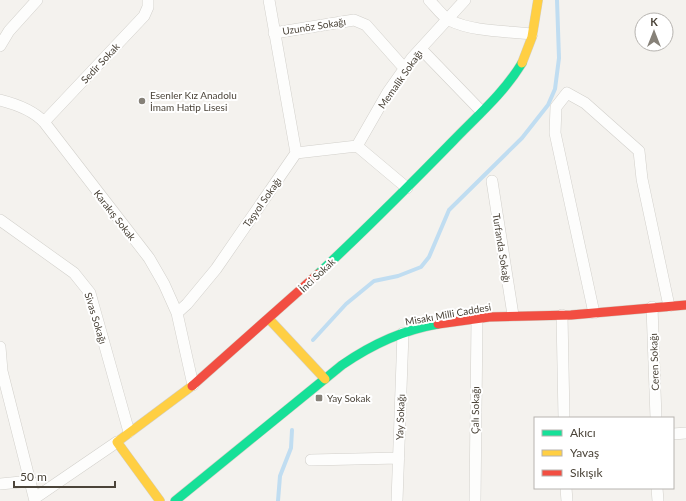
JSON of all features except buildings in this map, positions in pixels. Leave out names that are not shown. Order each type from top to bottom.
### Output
[{"type":"street","points":[[0,46],[9,31],[37,0]]},
{"type":"street","name":"Sedir Sokak","points":[[44,122],[144,16],[148,8],[148,0]]},
{"type":"street","points":[[268,0],[296,153],[357,146],[407,188]]},
{"type":"street","points":[[429,0],[448,19],[484,29],[532,34]]},
{"type":"street","name":"Memalik Sokağı","points":[[357,146],[388,92],[405,68],[465,0]]},
{"type":"street","name":"İnci Sokak","points":[[35,499],[117,442],[193,385],[269,319],[350,245],[481,111],[520,66],[530,47],[538,0]]},
{"type":"street","name":"Uzunöz Sokağı","points":[[274,33],[354,20],[366,25],[405,68]]},
{"type":"street","points":[[421,49],[481,111]]},
{"type":"street","points":[[594,313],[556,132],[556,107],[567,93],[585,103],[639,151],[642,179],[669,306]]},
{"type":"street","name":"Karakış Sokak","points":[[0,100],[12,103],[38,115],[44,122],[149,258],[164,284],[177,313]]},
{"type":"street","name":"Taşyol Sokağı","points":[[177,313],[187,304],[216,269],[296,153]]},
{"type":"street","name":"Turfanda Sokağı","points":[[492,181],[513,315]]},
{"type":"street","name":"Sivas Sokağı","points":[[0,220],[74,274],[90,293],[129,432]]},
{"type":"street","name":"Misakı Milli Caddesi","points":[[175,501],[325,378],[361,352],[377,343],[403,332],[434,325],[513,315],[562,315],[686,305]]},
{"type":"street","name":"Ceren Sokağı","points":[[652,307],[656,417]]},
{"type":"street","points":[[177,313],[193,385]]},
{"type":"street","points":[[562,315],[564,417]]},
{"type":"street","points":[[269,319],[325,378]]},
{"type":"street","name":"Çalı Sokağı","points":[[475,501],[477,319]]},
{"type":"street","name":"Yay Sokağı","points":[[397,501],[403,332]]},
{"type":"street","points":[[0,347],[2,371],[35,499]]},
{"type":"street","points":[[674,434],[686,433]]},
{"type":"street","points":[[117,442],[160,501]]},
{"type":"street","points":[[311,460],[399,458]]},
{"type":"street","points":[[0,484],[31,481]]},
{"type":"street","points":[[566,489],[566,501]]},
{"type":"street","points":[[658,489],[658,501]]},
{"type":"waterway","points":[[313,340],[346,304],[374,281],[398,276],[421,267],[429,257],[449,210],[522,138],[548,105],[555,89],[559,58],[557,0]]},
{"type":"waterway","points":[[278,501],[280,476],[291,448],[292,430]]},
{"type":"traffic: fast","points":[[318,274],[490,104],[515,74],[522,63]]},
{"type":"traffic: fast","points":[[175,501],[342,365],[387,339],[412,330],[438,324]]},
{"type":"traffic: slow","points":[[522,63],[532,37],[538,0]]},
{"type":"traffic: slow","points":[[269,319],[325,379]]},
{"type":"traffic: slow","points":[[160,501],[117,442],[192,386]]},
{"type":"traffic: jam","points":[[192,386],[318,274]]},
{"type":"traffic: jam","points":[[438,324],[489,317],[571,315],[686,305]]},
{"type":"place","name":"Esenler Kız Anadolu İmam Hatip Lisesi","points":[[142,101]]},
{"type":"place","name":"Yay Sokak","points":[[319,398]]}]
